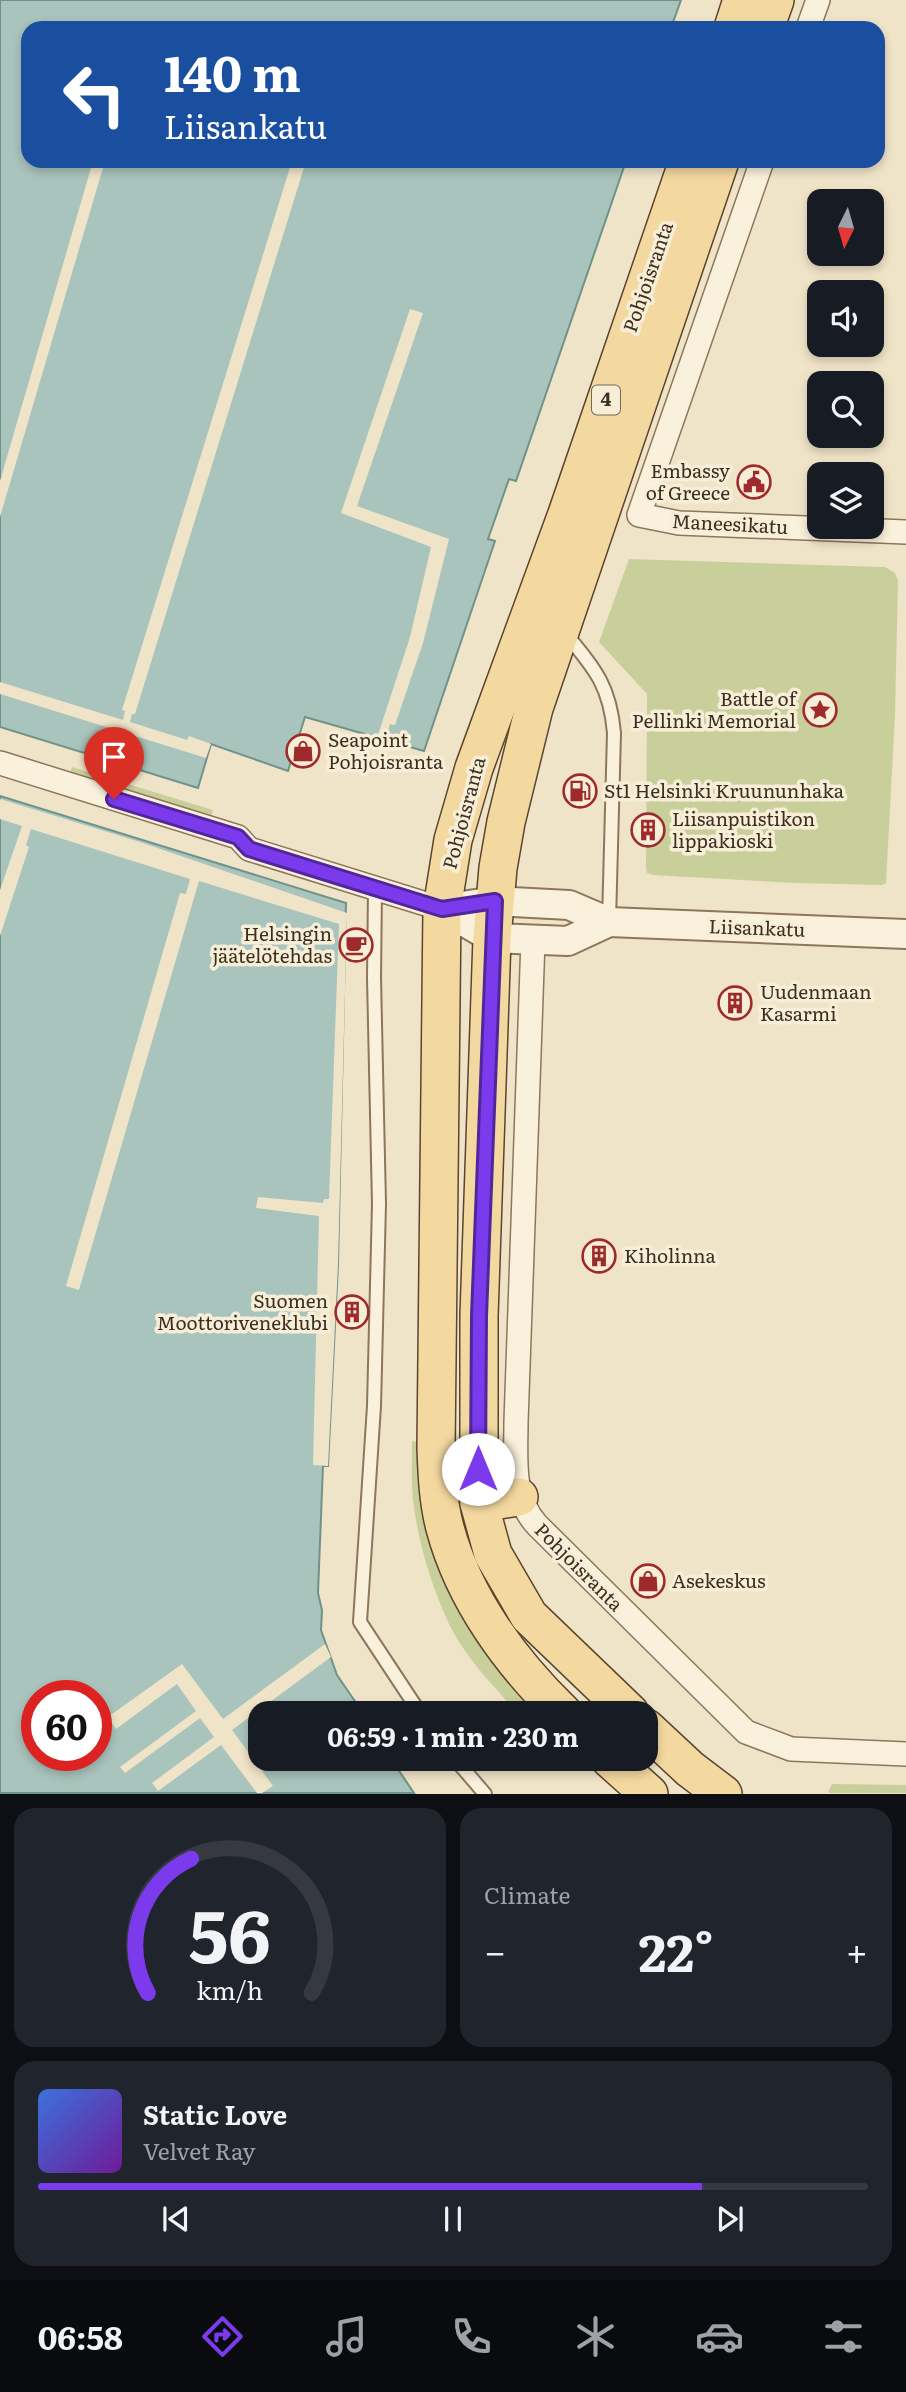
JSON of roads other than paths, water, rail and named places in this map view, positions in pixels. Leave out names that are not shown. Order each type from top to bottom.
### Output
[{"type":"main road","points":[[736,21],[743,0]]},
{"type":"main road","points":[[768,21],[775,0]]},
{"type":"main road","name":"Pohjoisranta","points":[[550,1701],[503,1645],[466,1586],[445,1529],[439,1499],[436,1448],[442,909],[453,840],[474,768],[568,514],[686,168]]},
{"type":"main road","name":"Pohjoisranta","points":[[618,1701],[529,1616],[493,1554],[479,1503],[479,1316],[492,938],[506,822],[534,708],[718,168]]},
{"type":"main road","points":[[479,1503],[519,1497]]},
{"type":"main road","points":[[658,1739],[690,1769],[723,1794]]},
{"type":"main road","points":[[624,1771],[649,1794]]},
{"type":"street","points":[[810,21],[818,0]]},
{"type":"street","name":"Maneesikatu","points":[[760,168],[639,515],[679,523],[906,531]]},
{"type":"street","points":[[0,763],[238,837],[249,849],[442,909]]},
{"type":"street","name":"Liisankatu","points":[[442,909],[495,901],[569,905],[608,922],[906,934]]},
{"type":"street","name":"Liisankatu","points":[[442,909],[492,938],[568,942],[608,922]]},
{"type":"street","name":"Pohjoisranta","points":[[533,940],[516,1422],[515,1470],[519,1497],[531,1519],[746,1732],[777,1746],[791,1749],[906,1754]]},
{"type":"lane","points":[[561,628],[598,673],[612,712],[614,733],[608,922]]},
{"type":"lane","points":[[375,889],[374,978],[379,1204],[373,1406],[360,1622],[412,1701]]},
{"type":"lane","points":[[465,1771],[485,1794]]},
{"type":"water","points":[[0,0],[681,0],[674,21],[21,21],[21,168],[624,168],[516,481],[509,479],[488,539],[495,541],[424,751],[305,717],[288,771],[211,744],[198,788],[0,727]]},
{"type":"water","points":[[0,796],[346,903],[338,1265],[328,1466],[323,1466],[318,1593],[322,1610],[321,1630],[337,1675],[355,1701],[248,1701],[248,1771],[399,1771],[414,1793],[0,1793]]},
{"type":"place","name":"Embassy of Greece","points":[[754,482]]},
{"type":"place","name":"Battle of Pellinki Memorial","points":[[820,710]]},
{"type":"place","name":"Seapoint Pohjoisranta","points":[[303,751]]},
{"type":"place","name":"St1 Helsinki Kruununhaka","points":[[580,791]]},
{"type":"place","name":"Liisanpuistikon lippakioski","points":[[648,830]]},
{"type":"place","name":"Helsingin jäätelötehdas","points":[[356,945]]},
{"type":"place","name":"Uudenmaan Kasarmi","points":[[735,1003]]},
{"type":"place","name":"Kiholinna","points":[[599,1256]]},
{"type":"place","name":"Suomen Moottoriveneklubi","points":[[352,1312]]},
{"type":"place","name":"Asekeskus","points":[[648,1581]]}]
